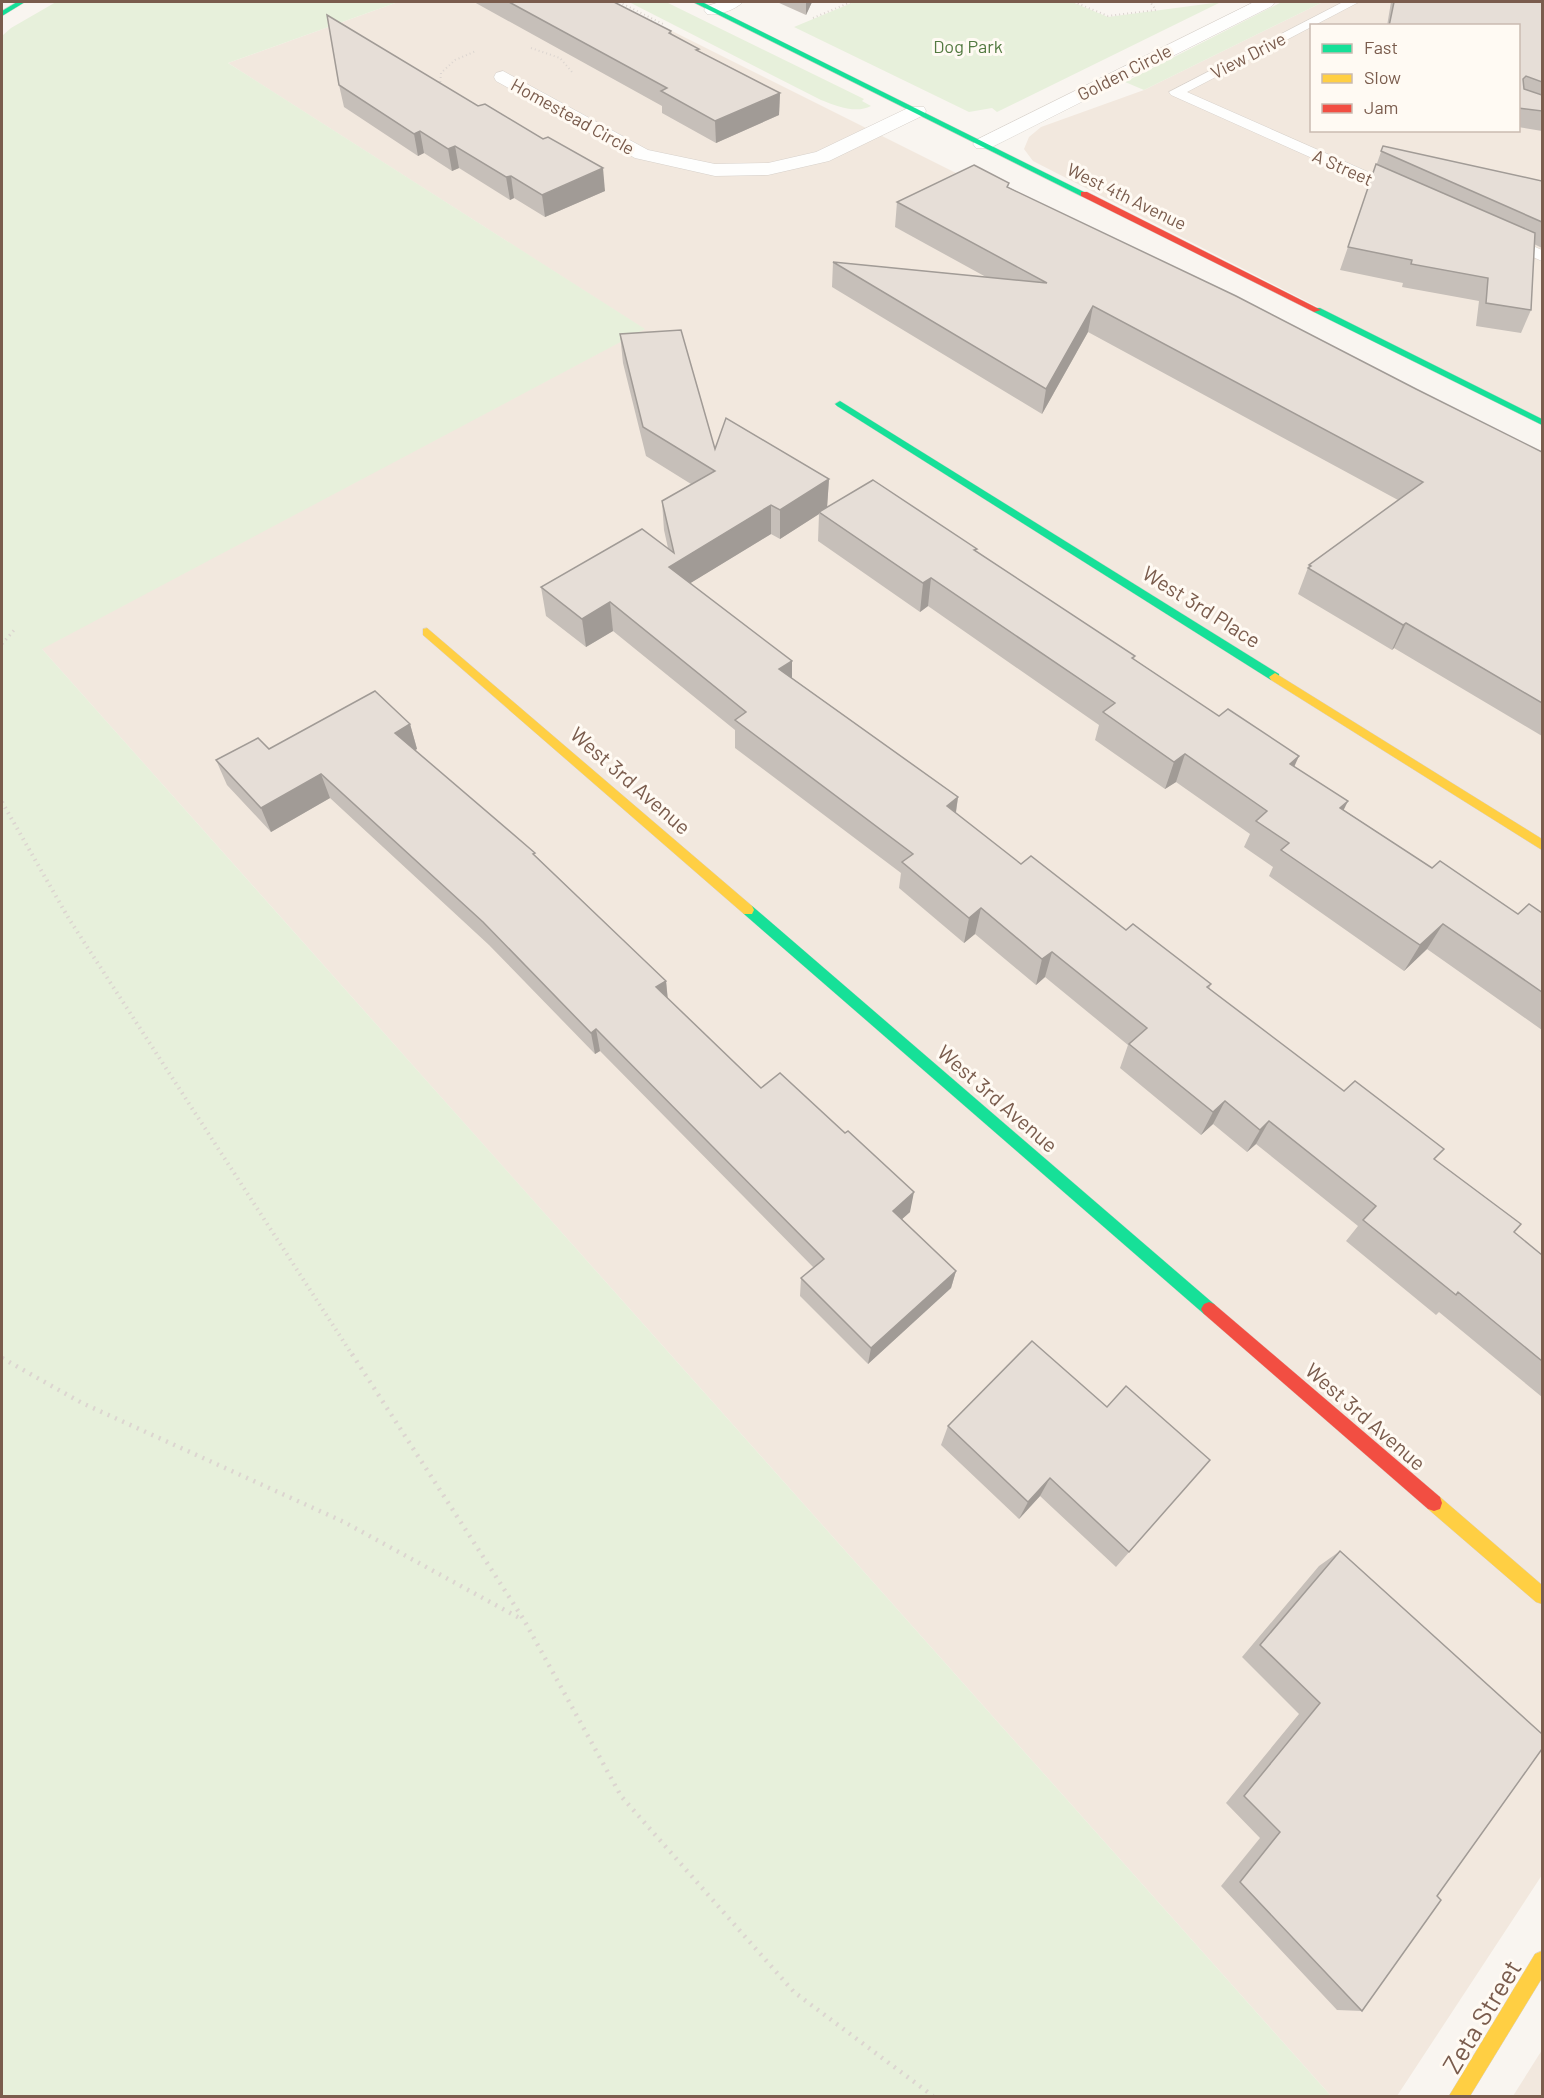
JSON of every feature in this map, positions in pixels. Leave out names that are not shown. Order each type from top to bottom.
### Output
[{"type":"street","points":[[2,14],[21,2]]},
{"type":"street","name":"West 4th Avenue","points":[[696,2],[1542,422]]},
{"type":"street","points":[[713,10],[734,2]]},
{"type":"street","name":"Golden Circle","points":[[983,144],[1266,2]]},
{"type":"street","name":"Homestead Circle","points":[[503,77],[642,154],[715,170],[768,169],[822,157],[917,111]]},
{"type":"street","name":"West 3rd Place","points":[[840,404],[1542,845]]},
{"type":"street","name":"West 3rd Avenue","points":[[427,632],[1542,1596]]},
{"type":"street","name":"Zeta Street","points":[[1460,2097],[1542,1961]]},
{"type":"lane","name":"View Drive","points":[[1176,92],[1352,2]]},
{"type":"lane","points":[[1316,20],[1326,24]]},
{"type":"lane","name":"A Street","points":[[1176,92],[1413,198]]},
{"type":"lane","points":[[1489,232],[1542,256]]},
{"type":"path","points":[[810,19],[851,2]]},
{"type":"path","points":[[1074,2],[1108,16],[1156,10],[1150,2]]},
{"type":"path","points":[[2,644],[16,628]]},
{"type":"path","points":[[2,802],[69,919],[524,1620],[621,1796],[794,1992],[933,2097]]},
{"type":"path","points":[[2,1358],[82,1403],[345,1522],[524,1620]]},
{"type":"shaded area","points":[[398,2],[614,2],[1542,466],[1542,1875],[1397,2096],[1331,2096],[41,648],[644,329],[228,63]]},
{"type":"shaded area","points":[[1323,2],[1542,2],[1542,422],[1033,161],[1024,149],[1029,137],[1041,127],[1144,90]]},
{"type":"shaded area","points":[[1542,2050],[1542,2096],[1513,2096]]},
{"type":"green space","points":[[56,2],[398,2],[228,63],[645,329],[42,649],[1331,2096],[2,2096],[2,36],[11,28]]},
{"type":"green space","points":[[629,2],[666,2],[864,99],[862,101],[871,106],[853,109],[839,107],[821,100]]},
{"type":"green space","name":"Dog Park","points":[[854,2],[1072,2],[1108,17],[1221,2],[997,112],[992,108],[969,112],[794,27]]},
{"type":"green space","points":[[1282,2],[1323,2],[1144,90],[1125,82]]},
{"type":"building","points":[[509,2],[614,2],[671,31],[669,33],[699,49],[696,50],[780,93],[715,121],[661,91],[667,88]]},
{"type":"building","points":[[1394,2],[1542,2],[1542,82],[1526,76],[1523,79],[1524,89],[1542,95],[1542,111],[1520,108],[1520,24],[1389,24]]},
{"type":"building","points":[[327,15],[478,106],[485,104],[543,139],[548,137],[603,168],[542,195],[511,176],[506,177],[455,146],[448,149],[420,131],[414,134],[339,85]]},
{"type":"building","points":[[1383,146],[1542,181],[1542,222],[1381,151]]},
{"type":"building","points":[[1376,164],[1535,233],[1531,310],[1486,303],[1488,278],[1411,264],[1412,260],[1348,247]]},
{"type":"building","points":[[974,165],[1009,183],[1007,187],[1236,296],[1542,452],[1542,703],[1406,623],[1403,625],[1308,568],[1311,566],[1309,565],[1423,482],[1093,306],[1046,389],[833,262],[1047,283],[897,202]]},
{"type":"building","points":[[681,330],[715,449],[726,418],[829,479],[780,510],[771,505],[669,567],[792,661],[779,669],[958,797],[947,806],[1021,864],[1031,856],[1126,930],[1133,924],[1211,984],[1207,987],[1344,1091],[1355,1081],[1444,1149],[1434,1159],[1521,1224],[1514,1232],[1542,1255],[1542,1361],[1458,1292],[1456,1295],[1363,1220],[1376,1206],[1269,1121],[1260,1130],[1225,1101],[1213,1112],[1129,1044],[1147,1028],[1052,952],[1042,959],[981,908],[969,918],[902,862],[913,854],[735,720],[746,712],[610,602],[582,619],[541,587],[642,529],[674,553],[662,501],[715,471],[643,427],[620,334]]},
{"type":"building","points":[[873,480],[1135,656],[1132,658],[1219,716],[1228,709],[1299,756],[1290,764],[1348,801],[1340,808],[1432,868],[1440,861],[1518,914],[1529,904],[1542,913],[1542,992],[1443,924],[1420,945],[1281,850],[1289,843],[1256,821],[1267,811],[1185,754],[1174,762],[1103,712],[1115,703],[931,578],[923,583],[819,512]]},
{"type":"building","points":[[375,691],[410,724],[395,733],[535,853],[533,854],[666,981],[656,987],[761,1088],[780,1073],[914,1192],[893,1211],[956,1271],[871,1348],[801,1278],[824,1259],[596,1029],[591,1033],[483,922],[321,774],[261,808],[216,760],[258,738],[269,749]]},
{"type":"building","points":[[1032,1341],[1107,1407],[1126,1386],[1210,1460],[1129,1552],[1050,1478],[1028,1502],[948,1426]]},
{"type":"building","points":[[1340,1551],[1542,1734],[1542,1749],[1437,1896],[1441,1900],[1362,2011],[1240,1882],[1280,1832],[1244,1796],[1320,1703],[1260,1645]]},
{"type":"traffic: fast","points":[[2,14],[21,2]]},
{"type":"traffic: fast","points":[[697,2],[1084,194]]},
{"type":"traffic: fast","points":[[1317,310],[1542,422]]},
{"type":"traffic: fast","points":[[840,404],[1275,677]]},
{"type":"traffic: fast","points":[[748,910],[1209,1309]]},
{"type":"traffic: slow","points":[[427,632],[748,910]]},
{"type":"traffic: slow","points":[[1275,677],[1542,845]]},
{"type":"traffic: slow","points":[[1434,1503],[1542,1596]]},
{"type":"traffic: slow","points":[[1459,2096],[1542,1961]]},
{"type":"traffic: jam","points":[[1084,194],[1317,310]]},
{"type":"traffic: jam","points":[[1209,1309],[1434,1503]]}]
